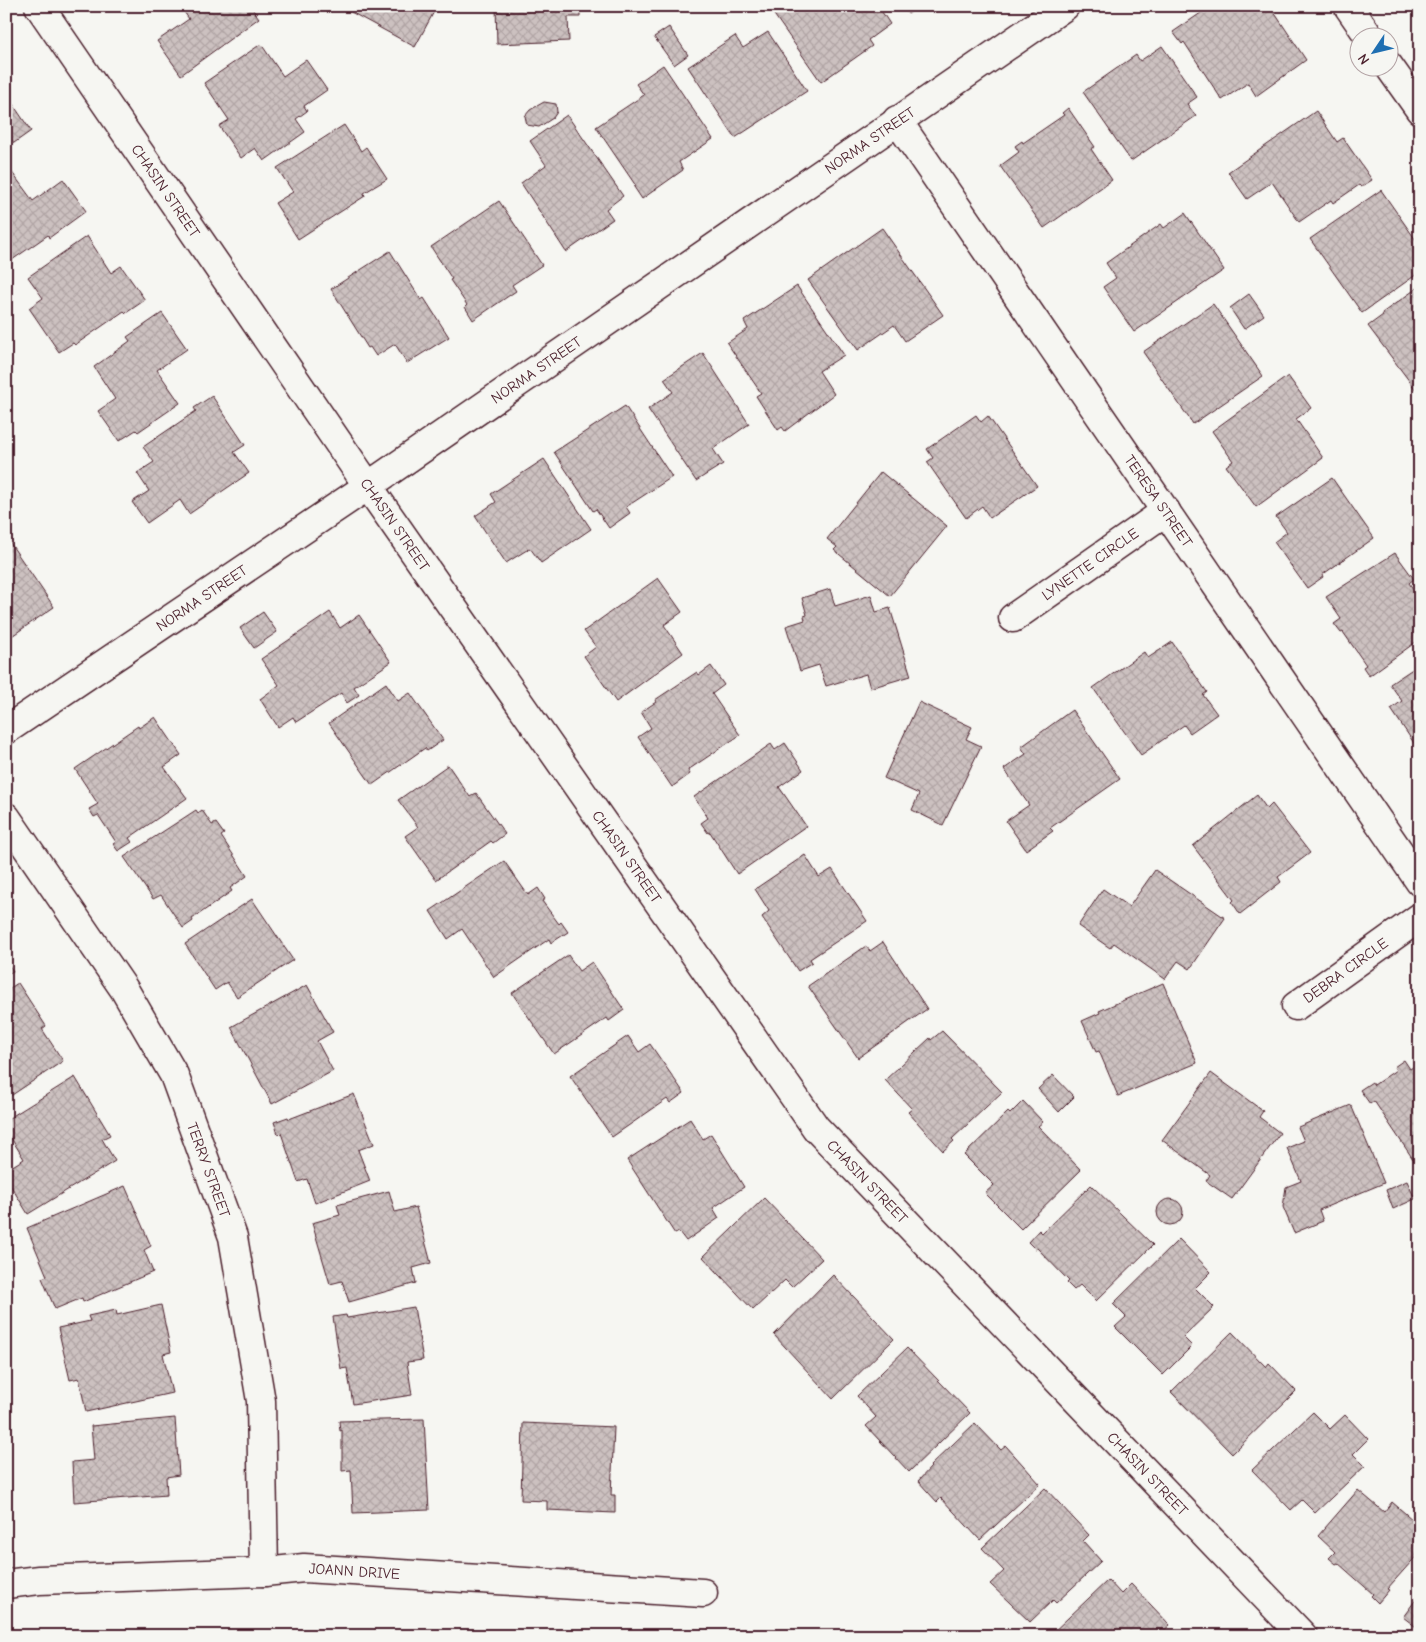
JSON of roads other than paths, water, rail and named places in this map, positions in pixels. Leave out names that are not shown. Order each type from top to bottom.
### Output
[{"type":"street","name":"CHASIN STREET","points":[[39,6],[368,486],[816,1128],[1303,1636]]},
{"type":"street","name":"NORMA STREET","points":[[6,730],[368,486],[1065,6]]},
{"type":"street","points":[[1348,6],[1363,28]]},
{"type":"street","points":[[1397,78],[1420,110]]},
{"type":"street","name":"TERESA STREET","points":[[897,120],[1420,882]]},
{"type":"street","name":"LYNETTE CIRCLE","points":[[1013,618],[1166,511]]},
{"type":"street","name":"TERRY STREET","points":[[6,817],[124,989],[174,1075],[233,1237],[261,1401],[264,1572]]},
{"type":"street","name":"DEBRA CIRCLE","points":[[1296,1006],[1420,918]]},
{"type":"street","name":"JOANN DRIVE","points":[[6,1584],[39,1580],[264,1572],[304,1568],[703,1593]]}]
